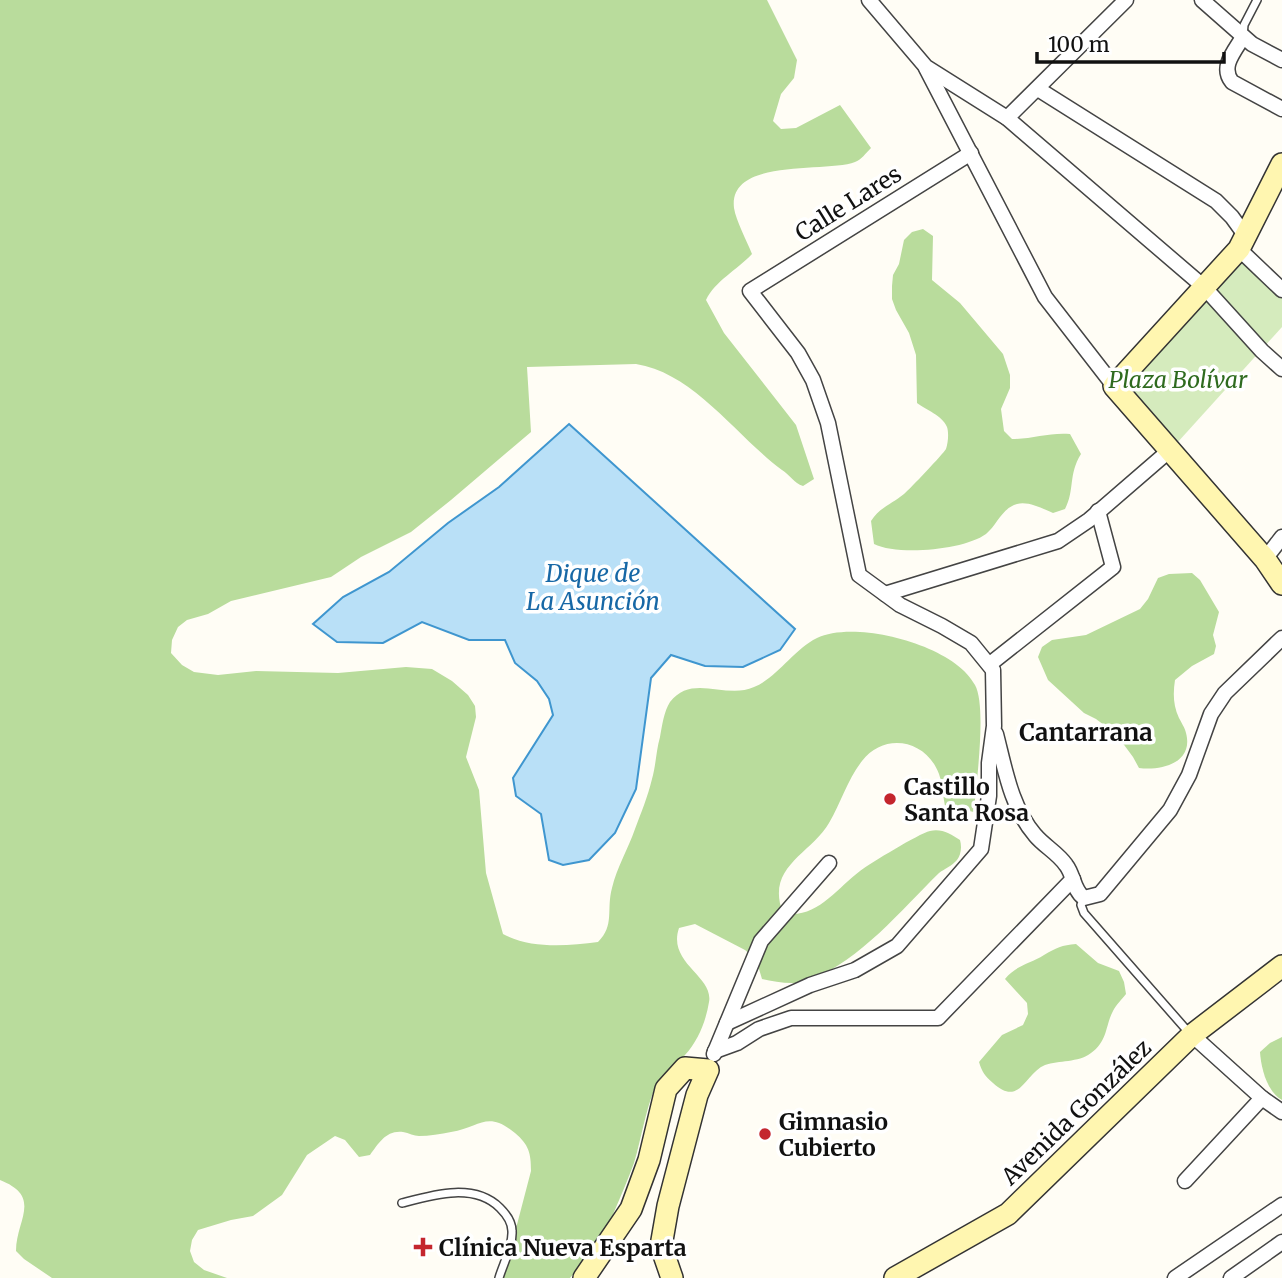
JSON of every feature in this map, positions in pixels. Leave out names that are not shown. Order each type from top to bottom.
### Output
[{"type":"street","points":[[869,0],[926,66],[1045,297],[1114,386],[1265,559],[1282,584]]},
{"type":"street","points":[[1007,118],[1126,0]]},
{"type":"street","points":[[1202,0],[1243,37],[1282,60]]},
{"type":"street","points":[[1243,37],[1227,65],[1227,75],[1233,82],[1282,109]]},
{"type":"street","points":[[926,66],[1007,118],[1205,287],[1262,351],[1282,369]]},
{"type":"street","points":[[1038,89],[1216,201],[1232,217],[1242,242],[1282,290]]},
{"type":"street","name":"Calle Lares","points":[[885,594],[859,575],[828,423],[813,380],[798,353],[750,291],[971,153]]},
{"type":"street","points":[[1114,386],[1205,287],[1242,242],[1282,164]]},
{"type":"street","points":[[885,594],[1058,541],[1170,450]]},
{"type":"street","points":[[990,664],[1113,567],[1098,511]]},
{"type":"street","points":[[1265,559],[1282,537]]},
{"type":"street","points":[[727,1023],[810,985],[855,970],[897,946],[981,849],[989,796],[989,763],[994,726],[993,670],[971,643],[942,625],[900,605],[885,594]]},
{"type":"street","points":[[994,726],[1012,795],[1022,818],[1036,837],[1067,865],[1079,894],[1084,898],[1100,894],[1170,810],[1189,775],[1211,714],[1225,693],[1282,638]]},
{"type":"street","points":[[672,1278],[661,1245],[668,1206],[698,1095],[761,941],[829,863]]},
{"type":"street","points":[[584,1278],[631,1209],[649,1160],[666,1089],[685,1068],[712,1060],[758,1029],[790,1018],[939,1018],[1073,880]]},
{"type":"street","name":"Avenida González","points":[[895,1278],[1008,1214],[1192,1035],[1282,966]]},
{"type":"street","points":[[1192,1035],[1262,1098],[1282,1112]]},
{"type":"street","points":[[1185,1181],[1262,1098]]},
{"type":"street","points":[[1175,1278],[1282,1205]]},
{"type":"street","points":[[1231,1278],[1282,1242]]},
{"type":"lane","points":[[1243,37],[1244,24],[1257,0]]},
{"type":"lane","points":[[1084,898],[1081,905],[1084,913],[1192,1035]]},
{"type":"lane","points":[[401,1203],[459,1192],[485,1197],[497,1205],[507,1215],[513,1229],[499,1278]]},
{"type":"green space","points":[[0,0],[767,0],[797,60],[794,78],[781,94],[773,121],[781,129],[796,128],[840,105],[871,148],[855,162],[782,170],[746,181],[736,192],[734,208],[752,254],[721,281],[706,300],[724,333],[796,425],[814,479],[803,486],[797,483],[696,393],[657,370],[636,364],[527,367],[531,432],[411,532],[361,557],[331,577],[231,601],[208,614],[187,620],[178,627],[172,640],[171,653],[182,665],[194,672],[218,675],[256,671],[338,673],[406,667],[432,669],[452,681],[468,695],[475,706],[476,717],[466,757],[479,790],[486,873],[503,934],[525,942],[549,945],[598,942],[607,929],[612,888],[648,792],[665,714],[670,702],[679,694],[688,689],[732,691],[754,687],[771,677],[800,649],[817,638],[834,633],[855,632],[903,639],[926,648],[947,658],[964,671],[975,685],[980,727],[974,812],[945,806],[939,774],[925,753],[904,744],[881,746],[862,761],[829,823],[785,872],[779,897],[783,913],[806,912],[816,908],[866,867],[924,833],[942,831],[960,840],[961,851],[957,860],[939,873],[863,947],[829,971],[810,980],[786,983],[762,979],[756,959],[745,950],[695,924],[679,928],[679,951],[709,993],[706,1016],[690,1049],[657,1084],[634,1163],[602,1242],[570,1278],[503,1278],[531,1171],[528,1150],[520,1137],[505,1126],[490,1121],[431,1135],[392,1133],[384,1138],[370,1155],[359,1157],[345,1140],[335,1136],[307,1155],[282,1195],[253,1216],[198,1230],[190,1251],[194,1262],[204,1270],[227,1278],[52,1278],[16,1251],[24,1202],[21,1194],[0,1180]]},
{"type":"green space","points":[[923,229],[933,236],[932,280],[960,303],[1003,354],[1010,375],[1010,388],[1001,409],[1004,431],[1012,439],[1070,434],[1081,454],[1074,469],[1065,509],[1053,513],[1031,504],[1017,504],[1007,509],[986,534],[976,540],[947,547],[899,550],[874,544],[871,521],[882,509],[904,494],[933,464],[946,449],[948,438],[947,427],[941,419],[917,403],[916,355],[909,333],[892,299],[893,275],[899,264],[904,240],[912,232]]},
{"type":"green space","name":"Plaza Bolívar","points":[[1239,249],[1282,290],[1282,327],[1177,443],[1121,378]]},
{"type":"green space","points":[[1192,573],[1200,580],[1219,612],[1213,635],[1216,646],[1214,654],[1192,666],[1175,680],[1175,704],[1186,733],[1185,752],[1174,763],[1166,766],[1139,768],[1116,734],[1084,713],[1048,680],[1038,657],[1042,647],[1052,640],[1086,635],[1140,609],[1158,578],[1169,574]]},
{"type":"green space","points":[[1076,944],[1098,963],[1119,971],[1126,994],[1113,1011],[1100,1043],[1091,1053],[1045,1065],[1016,1090],[1002,1090],[986,1076],[979,1062],[1002,1035],[1023,1025],[1028,1014],[1027,1003],[1005,979],[1018,968],[1052,950]]},
{"type":"green space","points":[[1282,1037],[1282,1100],[1269,1086],[1263,1072],[1260,1052]]},
{"type":"water","name":"Dique de La Asunción","points":[[569,424],[795,629],[780,650],[743,667],[705,666],[671,655],[651,678],[636,789],[615,833],[589,860],[563,865],[549,860],[541,814],[516,796],[513,778],[553,715],[549,699],[537,681],[515,663],[505,640],[469,640],[422,622],[383,643],[337,642],[313,624],[343,597],[389,572],[448,523],[499,487]]},
{"type":"place","name":"Castillo Santa Rosa","points":[[890,799]]},
{"type":"place","name":"Gimnasio Cubierto","points":[[765,1134]]},
{"type":"place","name":"Clínica Nueva Esparta","points":[[423,1247]]},
{"type":"district","name":"Cantarrana","points":[[1086,732]]}]
